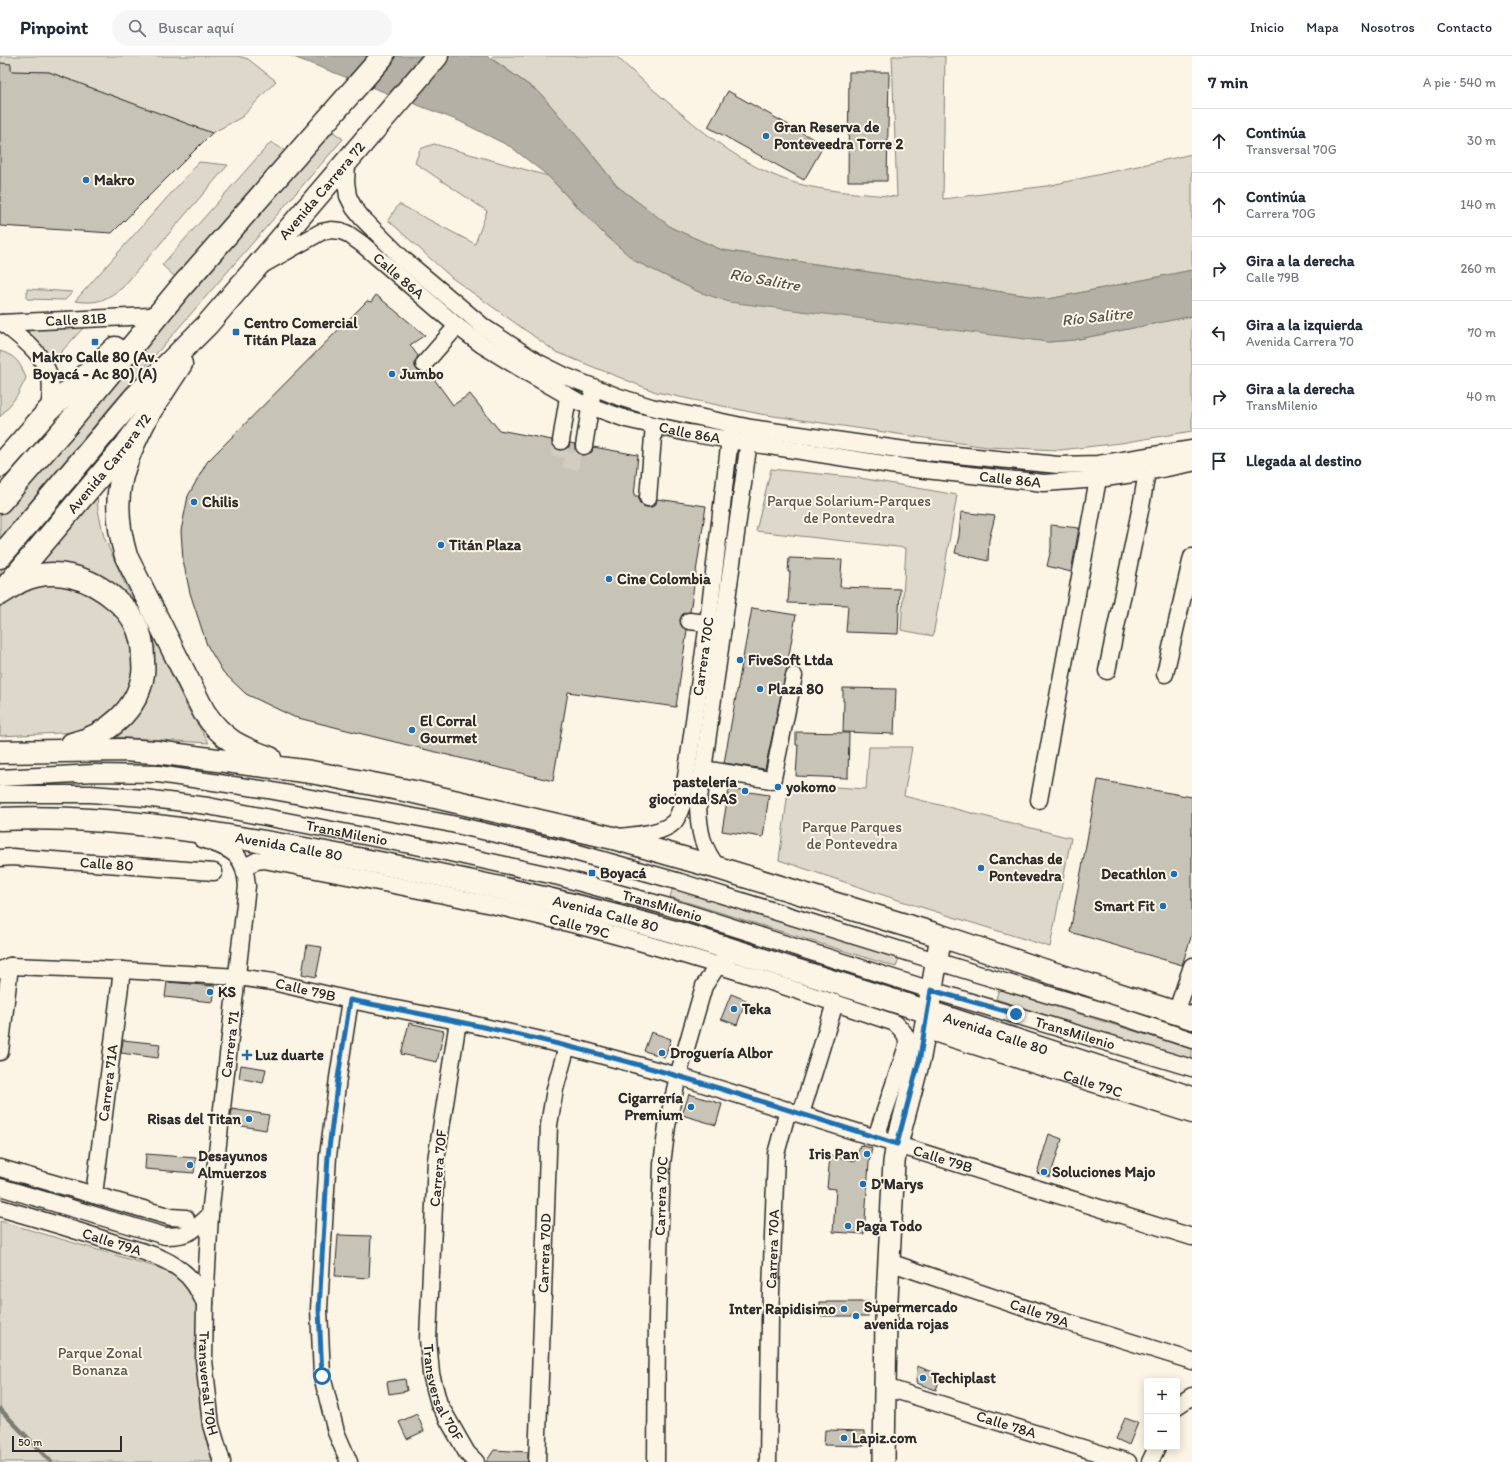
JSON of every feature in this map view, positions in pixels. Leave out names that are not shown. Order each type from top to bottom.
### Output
[{"type":"highway","points":[[0,502],[68,424],[182,286],[383,56]]},
{"type":"highway","name":"Avenida Carrera 72","points":[[0,557],[134,398],[207,325],[437,56]]},
{"type":"highway","points":[[0,466],[49,410],[182,286]]},
{"type":"highway","name":"Avenida Carrera 72","points":[[0,594],[104,472],[149,413],[207,325]]},
{"type":"highway","points":[[149,413],[135,439],[120,480],[118,520],[120,536],[132,570],[204,712],[213,725],[226,738],[239,746],[311,772]]},
{"type":"highway","points":[[0,594],[20,582],[32,577],[44,575],[66,575],[78,578],[106,591],[122,605],[135,623],[142,645],[143,674],[135,698],[118,721],[100,735],[75,744],[46,750]]},
{"type":"highway","points":[[3,752],[46,750],[122,750],[156,752],[311,772],[414,792],[612,838],[718,868],[940,936],[1184,1015]]},
{"type":"highway","name":"Avenida Calle 80","points":[[6,819],[108,822],[175,828],[236,837],[388,864],[541,897],[661,928],[739,952],[919,1025],[1192,1098]]},
{"type":"main road","points":[[884,1462],[886,1319],[892,1181],[897,1144],[920,1057],[919,1025],[931,990],[940,936]]},
{"type":"street","name":"Calle 86A","points":[[347,162],[346,182],[348,196],[354,208],[362,218],[402,258],[485,328],[537,362],[592,388],[730,432]]},
{"type":"street","name":"Calle 86A","points":[[254,270],[321,232],[331,230],[341,231],[362,244],[457,326],[482,345],[568,397],[626,419],[654,425],[730,432],[916,468],[1044,483],[1098,479],[1147,472],[1192,463]]},
{"type":"street","name":"Calle 81B","points":[[1,323],[150,316]]},
{"type":"street","name":"Calle 81B","points":[[1,323],[33,348],[43,363],[50,379],[49,410]]},
{"type":"street","points":[[424,364],[457,326]]},
{"type":"street","points":[[565,376],[590,393],[592,398],[584,446]]},
{"type":"street","points":[[561,441],[568,397]]},
{"type":"street","points":[[648,498],[654,425]]},
{"type":"street","name":"Carrera 70C","points":[[612,838],[649,833],[666,827],[674,822],[682,805],[708,623],[730,432]]},
{"type":"street","name":"Calle 86A","points":[[750,436],[1058,465],[1098,464],[1192,449]]},
{"type":"street","name":"Carrera 70C","points":[[718,868],[709,855],[703,841],[699,828],[698,806],[750,436]]},
{"type":"street","points":[[1107,671],[1147,472]]},
{"type":"street","points":[[1039,800],[1098,479]]},
{"type":"street","points":[[1165,674],[1192,557]]},
{"type":"street","points":[[689,621],[708,623]]},
{"type":"street","points":[[704,769],[771,780],[774,778],[794,676]]},
{"type":"street","name":"TransMilenio","points":[[5,778],[95,773],[158,774],[268,790],[447,823],[571,852],[680,882],[1107,1012],[1192,1040]]},
{"type":"street","name":"TransMilenio","points":[[5,794],[90,794],[144,798],[208,806],[441,851],[559,877],[669,906],[931,990],[1192,1068]]},
{"type":"street","points":[[175,828],[220,845],[234,852],[245,867]]},
{"type":"street","name":"Calle 80","points":[[0,858],[12,857],[214,872]]},
{"type":"street","name":"Calle 79C","points":[[245,867],[256,861],[264,860],[477,903],[567,923],[718,965],[895,1023],[919,1025],[1192,1115]]},
{"type":"street","name":"Carrera 71","points":[[206,1303],[210,1215],[247,896],[247,873],[245,867]]},
{"type":"street","name":"Carrera 70C","points":[[656,1462],[657,1317],[662,1164],[667,1126],[678,1076],[704,986],[718,965],[739,952]]},
{"type":"street","points":[[1184,1015],[1192,966]]},
{"type":"street","points":[[0,1052],[5,968]]},
{"type":"street","name":"Calle 79B","points":[[5,968],[122,970],[238,977],[273,982],[350,1000],[458,1021],[566,1046],[678,1076],[1192,1237]]},
{"type":"street","name":"Carrera 71A","points":[[94,1195],[122,970]]},
{"type":"street","points":[[349,1462],[336,1432],[322,1376],[319,1309],[328,1156],[350,1000]]},
{"type":"street","name":"Carrera 70A","points":[[768,1462],[770,1320],[776,1154],[795,1112],[835,1003]]},
{"type":"street","name":"Carrera 70F","points":[[429,1315],[436,1160],[458,1021]]},
{"type":"street","points":[[876,1137],[907,1046],[907,1040],[919,1025]]},
{"type":"street","name":"Carrera 70D","points":[[537,1462],[541,1317],[550,1125],[555,1089],[566,1046]]},
{"type":"street","points":[[0,1168],[171,1217],[186,1218]]},
{"type":"street","name":"Calle 79A","points":[[0,1187],[165,1236],[181,1236],[194,1230],[210,1215]]},
{"type":"street","name":"Calle 79A","points":[[0,1208],[78,1230],[157,1256],[184,1272],[206,1303]]},
{"type":"street","name":"Calle 79A","points":[[889,1262],[1060,1320],[1192,1361]]},
{"type":"street","name":"Transversal 70H","points":[[206,1303],[204,1360],[211,1425],[222,1462]]},
{"type":"street","name":"Transversal 70F","points":[[429,1315],[428,1339],[431,1374],[439,1404],[467,1453],[476,1462]]},
{"type":"street","name":"Calle 78A","points":[[885,1387],[1128,1462]]},
{"type":"street","points":[[1180,1404],[1192,1396]]},
{"type":"street","points":[[1180,1407],[1192,1411]]},
{"type":"street","points":[[1150,1462],[1156,1450]]},
{"type":"green space","points":[[0,56],[238,56],[248,59],[276,81],[242,117],[212,133],[49,72],[11,71],[11,64],[0,63]]},
{"type":"green space","points":[[493,56],[616,56],[657,93],[706,133],[730,151],[756,167],[783,179],[811,187],[897,197],[892,56],[945,56],[943,199],[1047,186],[1192,154],[1192,270],[1049,299],[722,250],[672,228],[617,186],[588,149],[540,93],[491,58]]},
{"type":"green space","points":[[332,131],[343,139],[115,401],[0,538],[0,514],[49,455],[208,275]]},
{"type":"green space","points":[[271,142],[287,152],[175,277],[162,265]]},
{"type":"green space","points":[[434,144],[548,176],[574,204],[635,261],[699,292],[1049,342],[1074,340],[1192,316],[1192,431],[1121,443],[1060,450],[987,447],[760,414],[656,392],[556,352],[452,278],[388,220],[399,204],[475,244],[487,211],[415,163],[420,149]]},
{"type":"green space","points":[[199,162],[228,165],[122,288],[105,299],[95,302],[75,301]]},
{"type":"green space","points":[[27,289],[73,292],[65,300],[27,299]]},
{"type":"green space","points":[[85,326],[49,365],[16,328]]},
{"type":"green space","points":[[0,351],[17,360],[26,378],[17,396],[0,417]]},
{"type":"green space","points":[[145,402],[72,494],[0,581],[0,572]]},
{"type":"green space","name":"Parque Solarium-Parques de Pontevedra","points":[[771,469],[860,478],[957,495],[933,636],[901,630],[906,548],[756,531]]},
{"type":"green space","points":[[97,493],[98,510],[104,537],[125,584],[158,646],[188,709],[209,743],[114,737],[153,669],[155,647],[142,622],[123,595],[32,569]]},
{"type":"green space","points":[[61,584],[91,591],[128,625],[137,678],[113,718],[80,732],[0,736],[0,606],[9,597],[29,586]]},
{"type":"green space","name":"Parque Parques de Pontevedra","points":[[869,747],[912,747],[904,796],[1071,838],[1050,947],[895,899],[779,860],[789,784],[866,789]]},
{"type":"green space","points":[[673,887],[899,958],[896,967],[670,897]]},
{"type":"green space","points":[[999,989],[1192,1049],[1192,1062],[996,999]]},
{"type":"green space","name":"Parque Zonal Bonanza","points":[[0,1221],[159,1268],[185,1282],[196,1300],[201,1409],[212,1462],[0,1462]]},
{"type":"water","name":"Río Salitre","points":[[291,56],[487,56],[540,93],[617,186],[672,228],[722,250],[1049,299],[1192,270],[1192,316],[1074,340],[1049,342],[729,302],[699,292],[635,261],[603,233],[548,176],[511,147],[459,121]]},
{"type":"building","name":"Makro","points":[[0,63],[11,64],[11,71],[49,72],[212,133],[112,233],[0,226]]},
{"type":"building","points":[[849,72],[889,72],[887,181],[848,181]]},
{"type":"building","name":"Gran Reserva de Ponteveedra Torre 2","points":[[728,91],[824,145],[804,180],[708,127]]},
{"type":"building","name":"Titán Plaza","points":[[376,295],[425,335],[410,345],[418,356],[415,362],[415,367],[422,373],[429,372],[453,405],[470,394],[499,430],[552,440],[552,445],[555,449],[565,450],[569,447],[570,443],[575,444],[575,450],[578,454],[582,455],[588,455],[592,452],[593,447],[638,455],[634,496],[639,496],[639,502],[643,506],[652,507],[656,504],[657,499],[706,506],[690,612],[682,615],[680,620],[681,625],[687,630],[676,707],[568,692],[553,781],[294,717],[246,694],[223,672],[207,645],[190,593],[183,560],[181,531],[188,496],[207,462],[367,301],[371,302]]},
{"type":"building","points":[[961,512],[995,516],[989,540],[988,561],[955,553],[959,536]]},
{"type":"building","points":[[1051,525],[1079,528],[1071,572],[1047,566],[1051,549]]},
{"type":"building","points":[[789,558],[842,560],[840,587],[900,589],[898,634],[846,632],[848,605],[788,603],[790,572],[788,572]]},
{"type":"building","name":"Plaza 80","points":[[752,608],[796,615],[786,672],[765,769],[724,763]]},
{"type":"building","points":[[843,688],[896,689],[894,734],[843,732]]},
{"type":"building","points":[[796,732],[849,733],[848,778],[796,776],[798,745],[796,745]]},
{"type":"building","points":[[1098,780],[1192,797],[1192,934],[1182,965],[1070,932]]},
{"type":"building","points":[[729,789],[769,795],[763,837],[722,831]]},
{"type":"building","points":[[307,945],[322,947],[316,977],[302,974]]},
{"type":"building","points":[[167,982],[215,986],[213,1002],[165,997]]},
{"type":"building","name":"Teka","points":[[731,994],[746,1000],[737,1025],[721,1019]]},
{"type":"building","points":[[409,1023],[444,1031],[437,1062],[401,1054]]},
{"type":"building","points":[[651,1032],[671,1039],[665,1057],[644,1051]]},
{"type":"building","points":[[123,1040],[160,1044],[158,1058],[121,1053]]},
{"type":"building","points":[[241,1065],[266,1069],[263,1083],[239,1078]]},
{"type":"building","points":[[689,1094],[722,1104],[716,1125],[682,1115]]},
{"type":"building","name":"Risas del Titan","points":[[232,1109],[269,1115],[266,1130],[230,1124]]},
{"type":"building","points":[[1049,1134],[1062,1139],[1050,1177],[1037,1173]]},
{"type":"building","points":[[860,1145],[872,1148],[869,1163],[864,1234],[833,1232],[836,1189],[827,1188],[830,1156],[856,1161]]},
{"type":"building","points":[[146,1154],[196,1158],[194,1173],[145,1169]]},
{"type":"building","points":[[338,1235],[371,1236],[369,1278],[335,1276]]},
{"type":"building","name":"Inter Rapidisimo","points":[[820,1302],[868,1302],[868,1316],[820,1316]]},
{"type":"building","points":[[917,1366],[941,1375],[936,1390],[916,1383]]},
{"type":"building","points":[[405,1379],[407,1391],[389,1394],[387,1382]]},
{"type":"building","points":[[417,1414],[424,1431],[407,1439],[399,1422]]},
{"type":"building","points":[[1125,1418],[1138,1423],[1129,1445],[1116,1439]]},
{"type":"building","name":"Lapiz.com","points":[[825,1430],[864,1431],[864,1446],[824,1445]]},
{"type":"building","points":[[494,1450],[528,1452],[528,1462],[486,1462]]},
{"type":"waterway","points":[[0,1409],[51,1462]]},
{"type":"tunnel","points":[[561,441],[558,459],[581,462],[584,446]]},
{"type":"place","name":"Gran Reserva de Ponteveedra Torre 2","points":[[766,136]]},
{"type":"place","name":"Makro","points":[[86,180]]},
{"type":"place","name":"Centro Comercial Titán Plaza","points":[[236,332]]},
{"type":"place","name":"Makro Calle 80 (Av. Boyacá - Ac 80) (A)","points":[[95,342]]},
{"type":"place","name":"Jumbo","points":[[392,374]]},
{"type":"place","name":"Chilis","points":[[194,502]]},
{"type":"place","name":"Titán Plaza","points":[[441,545]]},
{"type":"place","name":"Cine Colombia","points":[[609,579]]},
{"type":"place","name":"FiveSoft Ltda","points":[[740,660]]},
{"type":"place","name":"Plaza 80","points":[[760,689]]},
{"type":"place","name":"El Corral Gourmet","points":[[412,730]]},
{"type":"place","name":"yokomo","points":[[778,787]]},
{"type":"place","name":"pastelería gioconda SAS","points":[[745,791]]},
{"type":"place","name":"Canchas de Pontevedra","points":[[981,868]]},
{"type":"place","name":"Boyacá","points":[[592,873]]},
{"type":"place","name":"Decathlon","points":[[1174,874]]},
{"type":"place","name":"Smart Fit","points":[[1163,906]]},
{"type":"place","name":"KS","points":[[210,992]]},
{"type":"place","name":"Teka","points":[[734,1009]]},
{"type":"place","name":"Droguería Albor","points":[[662,1053]]},
{"type":"place","name":"Luz duarte","points":[[247,1055]]},
{"type":"place","name":"Cigarrería Premium","points":[[691,1107]]},
{"type":"place","name":"Risas del Titan","points":[[249,1119]]},
{"type":"place","name":"Iris Pan","points":[[867,1154]]},
{"type":"place","name":"Desayunos Almuerzos","points":[[190,1165]]},
{"type":"place","name":"Soluciones Majo","points":[[1044,1172]]},
{"type":"place","name":"D'Marys","points":[[863,1184]]},
{"type":"place","name":"Paga Todo","points":[[848,1226]]},
{"type":"place","name":"Inter Rapidisimo","points":[[844,1309]]},
{"type":"place","name":"Supermercado avenida rojas","points":[[856,1316]]},
{"type":"place","name":"Techiplast","points":[[923,1378]]},
{"type":"place","name":"Lapiz.com","points":[[844,1438]]},
{"type":"route","points":[[322,1376],[319,1309],[328,1156],[350,1000],[458,1021],[566,1046],[678,1076],[897,1144],[920,1057],[931,990],[1016,1014]]}]
